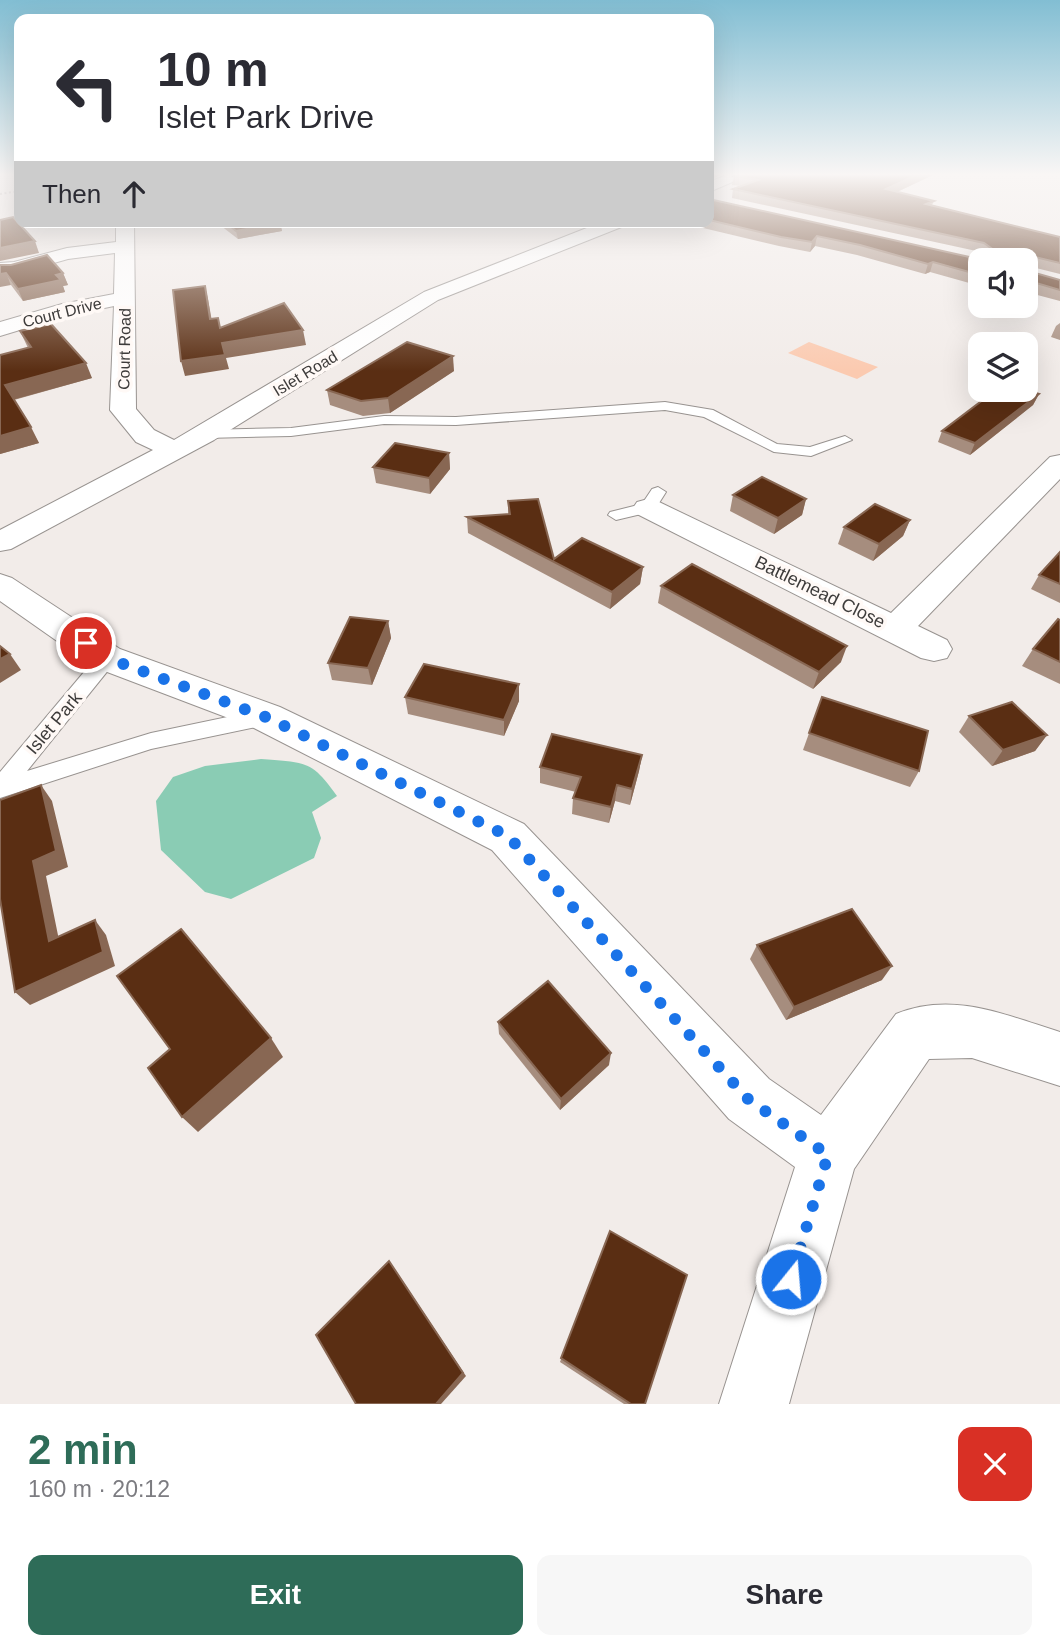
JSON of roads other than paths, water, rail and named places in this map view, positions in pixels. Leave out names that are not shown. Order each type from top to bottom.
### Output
[{"type":"street","points":[[0,269],[15,268],[67,254],[102,240]]},
{"type":"street","name":"Court Road","points":[[128,240],[123,410],[145,436],[174,450]]},
{"type":"street","name":"Islet Road","points":[[0,541],[205,434],[431,296],[574,240]]},
{"type":"street","name":"Court Drive","points":[[0,329],[32,317],[125,298]]},
{"type":"street","name":"Battlemead Close","points":[[653,500],[895,629],[1060,463]]},
{"type":"street","points":[[0,585],[107,658],[266,717],[508,836],[748,1099],[828,1155]]},
{"type":"street","points":[[895,629],[934,649]]},
{"type":"street","points":[[754,1404],[828,1155],[915,1033],[972,1031],[1060,1059]]},
{"type":"lane","points":[[205,434],[291,432],[384,420],[456,421],[665,406],[708,413],[774,448],[811,452],[845,440]]},
{"type":"lane","points":[[616,514],[653,500]]},
{"type":"lane","name":"Islet Park","points":[[0,789],[107,658]]},
{"type":"lane","points":[[0,789],[151,741],[266,717]]}]
